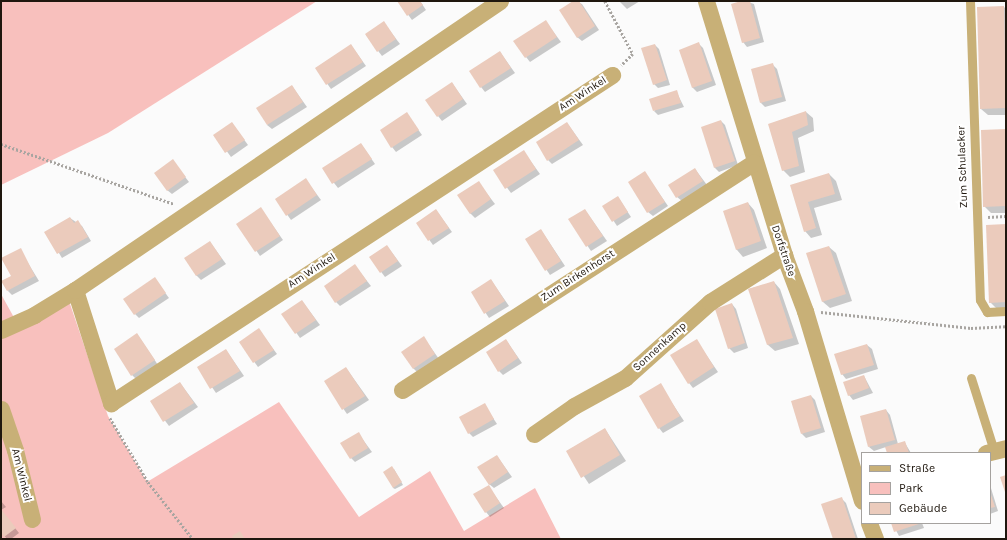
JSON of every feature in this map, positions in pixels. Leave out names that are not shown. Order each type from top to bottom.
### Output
[{"type":"street","points":[[1,330],[34,315],[75,290],[194,211],[500,1]]},
{"type":"street","name":"Dorfstraße","points":[[706,1],[754,162],[784,255],[805,311],[860,491]]},
{"type":"street","name":"Am Winkel","points":[[111,403],[612,75]]},
{"type":"street","name":"Zum Birkenhorst","points":[[402,390],[754,162]]},
{"type":"street","name":"Sonnenkamp","points":[[534,434],[574,406],[626,378],[710,302],[784,255]]},
{"type":"street","points":[[75,290],[111,403]]},
{"type":"street","name":"Am Winkel","points":[[1,409],[15,450],[32,519]]},
{"type":"street","points":[[870,524],[875,539]]},
{"type":"lane","name":"Zum Schulacker","points":[[970,1],[980,300],[987,312],[1006,311]]},
{"type":"lane","points":[[971,378],[995,450]]},
{"type":"path","points":[[605,1],[633,54],[612,75]]},
{"type":"path","points":[[1,144],[194,211]]},
{"type":"path","points":[[977,217],[1006,216]]},
{"type":"path","points":[[805,311],[971,328],[1006,326]]},
{"type":"path","points":[[111,403],[108,416],[148,482],[193,539]]},
{"type":"green space","points":[[1,1],[317,1],[108,133],[1,185]]},
{"type":"green space","points":[[1,294],[17,323],[67,295],[108,416],[147,482],[279,402],[359,517],[430,471],[464,531],[535,488],[561,539],[1,539]]},
{"type":"building","points":[[397,1],[420,1],[423,5],[407,16]]},
{"type":"building","points":[[573,1],[579,1],[595,26],[577,38],[559,10]]},
{"type":"building","points":[[741,1],[750,1],[760,38],[742,43],[731,4]]},
{"type":"building","points":[[1004,6],[1006,108],[980,109],[977,7]]},
{"type":"building","points":[[546,20],[557,37],[525,58],[513,41]]},
{"type":"building","points":[[384,21],[396,39],[377,52],[365,34]]},
{"type":"building","points":[[699,42],[712,81],[692,88],[679,50]]},
{"type":"building","points":[[351,44],[363,62],[326,85],[315,68]]},
{"type":"building","points":[[655,44],[667,80],[653,85],[641,48]]},
{"type":"building","points":[[500,51],[511,68],[480,88],[469,71]]},
{"type":"building","points":[[773,63],[782,97],[760,103],[751,69]]},
{"type":"building","points":[[452,82],[463,99],[437,117],[425,100]]},
{"type":"building","points":[[292,85],[303,102],[267,125],[256,108]]},
{"type":"building","points":[[677,90],[681,103],[653,111],[649,99]]},
{"type":"building","points":[[806,111],[808,125],[792,132],[799,166],[782,171],[768,124]]},
{"type":"building","points":[[407,112],[419,130],[391,148],[380,130]]},
{"type":"building","points":[[721,120],[735,161],[714,168],[701,127]]},
{"type":"building","points":[[232,122],[245,140],[225,153],[213,135]]},
{"type":"building","points":[[567,122],[579,140],[547,161],[536,142]]},
{"type":"building","points":[[1006,129],[1006,206],[983,207],[981,130]]},
{"type":"building","points":[[361,143],[372,159],[332,184],[322,168]]},
{"type":"building","points":[[524,150],[536,169],[505,189],[493,170]]},
{"type":"building","points":[[173,159],[186,177],[167,191],[154,173]]},
{"type":"building","points":[[695,168],[703,181],[676,198],[668,185]]},
{"type":"building","points":[[645,171],[665,202],[647,213],[628,182]]},
{"type":"building","points":[[829,173],[835,194],[808,202],[816,228],[804,232],[790,185]]},
{"type":"building","points":[[306,178],[317,195],[286,216],[275,199]]},
{"type":"building","points":[[479,181],[491,199],[470,214],[457,195]]},
{"type":"building","points":[[618,196],[628,212],[612,222],[602,206]]},
{"type":"building","points":[[748,202],[761,241],[736,250],[723,211]]},
{"type":"building","points":[[261,207],[280,236],[255,252],[236,224]]},
{"type":"building","points":[[436,209],[449,228],[428,241],[416,223]]},
{"type":"building","points":[[585,209],[603,236],[586,247],[568,219]]},
{"type":"building","points":[[70,217],[74,223],[78,220],[88,237],[57,254],[44,232]]},
{"type":"building","points":[[1006,224],[1006,302],[989,303],[986,225]]},
{"type":"building","points":[[541,229],[561,261],[545,271],[525,239]]},
{"type":"building","points":[[210,241],[222,259],[196,276],[184,258]]},
{"type":"building","points":[[387,245],[398,261],[380,273],[369,257]]},
{"type":"building","points":[[829,246],[846,294],[822,302],[806,253]]},
{"type":"building","points":[[21,248],[35,276],[7,291],[1,281],[11,276],[1,258]]},
{"type":"building","points":[[355,264],[367,281],[335,303],[324,286]]},
{"type":"building","points":[[155,277],[166,293],[134,315],[123,299]]},
{"type":"building","points":[[491,279],[505,301],[484,314],[471,292]]},
{"type":"building","points":[[774,281],[793,338],[767,345],[748,289]]},
{"type":"building","points":[[302,300],[316,320],[295,334],[281,314]]},
{"type":"building","points":[[732,303],[745,343],[728,349],[715,309]]},
{"type":"building","points":[[259,328],[274,350],[253,363],[239,342]]},
{"type":"building","points":[[137,333],[155,360],[131,376],[114,349]]},
{"type":"building","points":[[424,336],[435,354],[413,369],[401,352]]},
{"type":"building","points":[[506,339],[518,358],[498,372],[486,352]]},
{"type":"building","points":[[697,339],[714,367],[688,384],[670,355]]},
{"type":"building","points":[[867,344],[874,365],[841,375],[834,354]]},
{"type":"building","points":[[226,349],[240,371],[210,389],[197,367]]},
{"type":"building","points":[[346,367],[365,396],[342,410],[324,381]]},
{"type":"building","points":[[864,375],[869,388],[848,396],[843,382]]},
{"type":"building","points":[[180,382],[194,403],[163,422],[150,401]]},
{"type":"building","points":[[661,383],[680,416],[658,429],[639,396]]},
{"type":"building","points":[[811,395],[821,428],[801,434],[791,401]]},
{"type":"building","points":[[485,403],[494,419],[468,434],[459,417]]},
{"type":"building","points":[[886,409],[895,440],[868,447],[860,416]]},
{"type":"building","points":[[605,428],[620,455],[581,478],[566,451]]},
{"type":"building","points":[[359,432],[368,448],[350,459],[340,443]]},
{"type":"building","points":[[905,441],[909,452],[887,452],[885,447]]},
{"type":"building","points":[[497,455],[508,472],[489,485],[477,467]]},
{"type":"building","points":[[392,466],[402,482],[393,488],[383,472]]},
{"type":"building","points":[[1006,475],[1006,495],[1000,477]]},
{"type":"building","points":[[489,485],[500,503],[485,513],[473,494]]},
{"type":"building","points":[[991,495],[995,507],[991,508]]},
{"type":"building","points":[[842,497],[856,539],[833,539],[821,504]]},
{"type":"building","points":[[1,509],[16,528],[4,537],[1,533]]},
{"type":"building","points":[[891,524],[919,524],[894,532]]},
{"type":"building","points":[[240,531],[245,539],[234,539],[232,536]]}]
